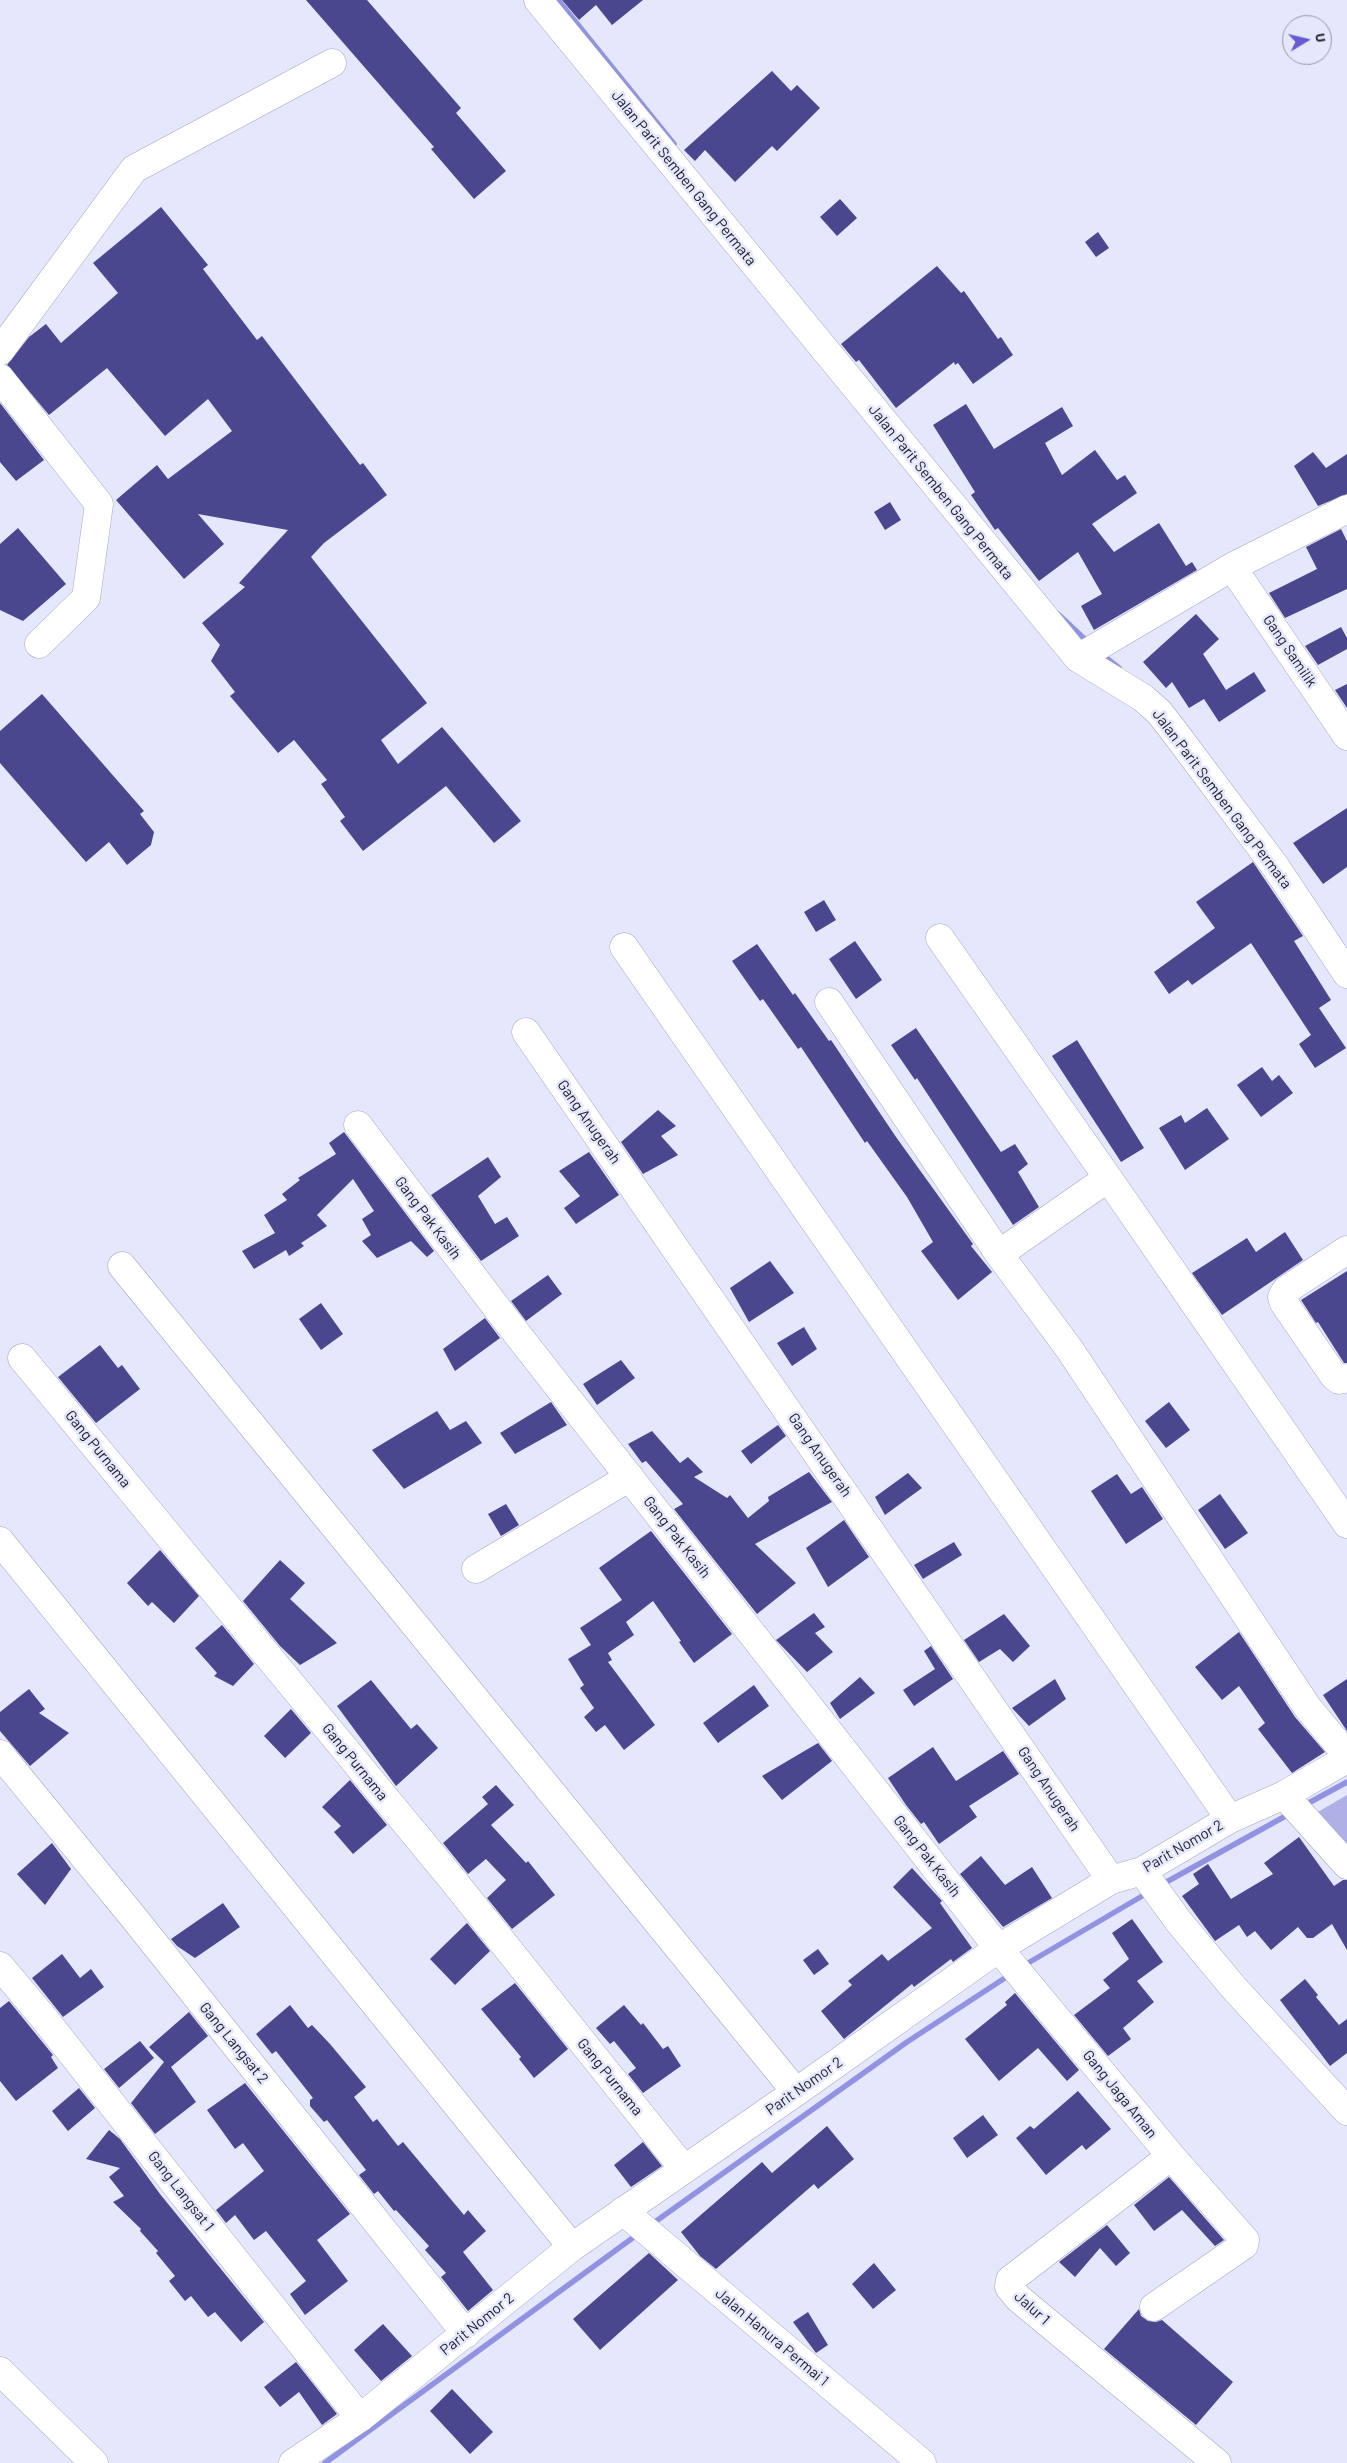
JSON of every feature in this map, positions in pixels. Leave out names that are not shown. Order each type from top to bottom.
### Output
[{"type":"street","name":"Jalan Parit Semben Gang Permata","points":[[538,0],[1078,658],[1143,698],[1159,712],[1275,866],[1347,974]]},
{"type":"street","points":[[0,351],[134,169],[332,63]]},
{"type":"street","points":[[0,378],[99,504],[86,598],[40,644]]},
{"type":"street","points":[[1078,658],[1232,567],[1347,509]]},
{"type":"street","name":"Gang Samilik","points":[[1232,567],[1347,736]]},
{"type":"street","points":[[940,938],[1347,1524]]},
{"type":"street","points":[[624,947],[1230,1819]]},
{"type":"street","points":[[829,1002],[999,1254],[1070,1350],[1308,1708],[1347,1757]]},
{"type":"street","name":"Gang Anugerah","points":[[526,1032],[1111,1880]]},
{"type":"street","name":"Gang Pak Kasih","points":[[358,1125],[509,1323],[999,1948]]},
{"type":"street","points":[[999,1254],[1108,1178]]},
{"type":"street","points":[[1347,1250],[1286,1290],[1282,1297],[1284,1303],[1334,1376],[1338,1380],[1347,1378]]},
{"type":"street","points":[[122,1266],[796,2092]]},
{"type":"street","name":"Gang Purnama","points":[[22,1358],[452,1879],[684,2169]]},
{"type":"street","points":[[476,1569],[630,1477]]},
{"type":"street","points":[[0,1541],[572,2247]]},
{"type":"street","name":"Gang Langsat 2","points":[[0,1754],[134,1918],[466,2334]]},
{"type":"street","name":"Parit Nomor 2","points":[[293,2463],[360,2418],[572,2247],[636,2223],[684,2169],[999,1948],[1111,1880],[1142,1871],[1230,1819],[1284,1795],[1347,1757]]},
{"type":"street","points":[[1284,1795],[1347,1865]]},
{"type":"street","points":[[1142,1871],[1179,1922],[1234,1988],[1347,2111]]},
{"type":"street","name":"Gang Jaga Aman","points":[[999,1948],[1171,2156],[1244,2238],[1244,2245],[1154,2307]]},
{"type":"street","name":"Gang Langsat 1","points":[[0,1966],[43,2017],[360,2418]]},
{"type":"street","name":"Jalur 1","points":[[1171,2156],[1010,2280],[1009,2287],[1018,2298],[1217,2463]]},
{"type":"street","name":"Jalan Hanura Permai 1","points":[[636,2223],[922,2463]]},
{"type":"street","points":[[0,2371],[94,2463]]},
{"type":"shaded area","points":[[1347,1795],[1347,1850],[1316,1813]]},
{"type":"building","points":[[306,0],[367,0],[461,108],[456,113],[506,171],[474,199],[431,149],[434,147]]},
{"type":"building","points":[[562,0],[643,0],[612,25],[596,5],[579,20]]},
{"type":"building","points":[[772,71],[791,91],[797,85],[820,108],[777,151],[772,146],[735,182],[705,150],[695,161],[684,150]]},
{"type":"building","points":[[840,199],[857,218],[837,236],[820,217]]},
{"type":"building","points":[[161,207],[208,265],[203,269],[257,340],[262,336],[360,465],[363,463],[387,495],[324,543],[311,557],[427,703],[381,740],[398,764],[442,727],[521,821],[494,843],[446,786],[363,851],[340,821],[345,817],[321,784],[327,780],[294,740],[278,753],[230,696],[235,692],[211,661],[220,645],[202,623],[245,587],[239,583],[288,530],[198,514],[224,544],[184,579],[116,500],[157,465],[168,479],[232,431],[208,399],[165,436],[107,368],[49,415],[7,365],[29,337],[46,324],[61,343],[118,293],[93,263]]},
{"type":"building","points":[[1098,232],[1109,248],[1096,257],[1085,242]]},
{"type":"building","points":[[937,266],[961,293],[964,291],[998,339],[1001,337],[1013,355],[973,384],[958,363],[955,365],[954,362],[896,408],[859,360],[856,362],[841,344]]},
{"type":"building","points":[[0,403],[44,460],[16,481],[0,462]]},
{"type":"building","points":[[966,404],[994,449],[1062,407],[1073,426],[1045,443],[1062,475],[1095,450],[1117,480],[1125,475],[1137,493],[1092,524],[1114,552],[1159,523],[1186,566],[1192,562],[1197,570],[1094,630],[1081,606],[1102,594],[1078,552],[1039,581],[998,528],[995,530],[971,495],[975,492],[933,425]]},
{"type":"building","points":[[1313,452],[1326,468],[1347,454],[1347,494],[1318,506],[1294,466]]},
{"type":"building","points":[[890,502],[901,520],[885,530],[874,512]]},
{"type":"building","points":[[18,528],[66,584],[23,621],[0,610],[0,544]]},
{"type":"building","points":[[1341,529],[1347,541],[1347,589],[1285,618],[1269,593],[1317,569],[1306,547]]},
{"type":"building","points":[[1196,614],[1219,639],[1203,654],[1226,690],[1254,672],[1266,691],[1219,722],[1204,699],[1189,708],[1172,682],[1166,688],[1143,662]]},
{"type":"building","points":[[1341,627],[1347,638],[1347,649],[1318,665],[1305,646]]},
{"type":"building","points":[[1347,684],[1347,708],[1335,690]]},
{"type":"building","points":[[42,694],[144,811],[140,814],[154,832],[151,845],[127,865],[109,842],[86,862],[0,763],[0,731]]},
{"type":"building","points":[[1347,808],[1347,867],[1323,884],[1293,843]]},
{"type":"building","points":[[1253,862],[1303,936],[1294,941],[1331,1000],[1319,1008],[1346,1048],[1315,1068],[1299,1044],[1311,1035],[1251,943],[1192,985],[1188,980],[1169,994],[1154,972],[1215,928],[1196,902]]},
{"type":"building","points":[[824,900],[836,920],[816,932],[804,912]]},
{"type":"building","points":[[855,941],[882,980],[856,999],[829,959]]},
{"type":"building","points":[[757,944],[793,995],[795,993],[829,1041],[831,1040],[896,1137],[973,1244],[971,1246],[992,1272],[958,1300],[921,1251],[933,1242],[907,1197],[867,1141],[865,1143],[801,1047],[798,1049],[763,999],[760,1001],[732,961]]},
{"type":"building","points":[[916,1028],[1001,1152],[1015,1144],[1028,1164],[1018,1172],[1039,1207],[1013,1225],[917,1078],[915,1080],[891,1045]]},
{"type":"building","points":[[1077,1040],[1144,1148],[1121,1162],[1052,1056]]},
{"type":"building","points":[[1262,1067],[1272,1081],[1279,1075],[1293,1093],[1261,1117],[1237,1085]]},
{"type":"building","points":[[1207,1108],[1229,1139],[1185,1170],[1159,1128],[1181,1115],[1185,1123]]},
{"type":"building","points":[[658,1110],[676,1126],[661,1136],[678,1155],[643,1174],[621,1142]]},
{"type":"building","points":[[344,1132],[434,1251],[427,1257],[411,1241],[377,1258],[362,1241],[371,1235],[362,1219],[374,1211],[353,1179],[317,1215],[327,1226],[301,1243],[304,1246],[289,1256],[286,1250],[254,1269],[242,1251],[275,1233],[264,1215],[287,1200],[282,1194],[300,1180],[298,1178],[336,1154],[329,1143]]},
{"type":"building","points":[[589,1152],[619,1195],[576,1224],[564,1208],[580,1196],[559,1171]]},
{"type":"building","points":[[488,1157],[501,1177],[478,1196],[495,1224],[507,1217],[519,1236],[481,1261],[431,1195]]},
{"type":"building","points":[[1285,1232],[1303,1260],[1222,1315],[1192,1273],[1247,1238],[1256,1252]]},
{"type":"building","points":[[770,1261],[794,1293],[749,1322],[730,1288]]},
{"type":"building","points":[[1347,1271],[1347,1363],[1344,1363],[1318,1322],[1316,1323],[1301,1300]]},
{"type":"building","points":[[548,1275],[562,1294],[526,1321],[511,1301]]},
{"type":"building","points":[[321,1303],[343,1334],[321,1350],[299,1319]]},
{"type":"building","points":[[485,1318],[500,1338],[455,1371],[443,1349]]},
{"type":"building","points":[[804,1327],[817,1349],[792,1366],[777,1343]]},
{"type":"building","points":[[100,1345],[118,1368],[122,1365],[140,1389],[96,1423],[58,1377]]},
{"type":"building","points":[[621,1360],[635,1378],[597,1405],[583,1384]]},
{"type":"building","points":[[551,1402],[567,1425],[515,1454],[500,1433]]},
{"type":"building","points":[[1169,1402],[1190,1430],[1166,1448],[1145,1421]]},
{"type":"building","points":[[437,1411],[450,1430],[466,1421],[482,1443],[404,1489],[372,1450]]},
{"type":"building","points":[[778,1425],[786,1436],[751,1464],[741,1451]]},
{"type":"building","points":[[652,1431],[680,1463],[688,1457],[703,1472],[694,1477],[727,1498],[730,1495],[748,1518],[769,1501],[768,1497],[809,1472],[832,1502],[755,1544],[796,1583],[757,1614],[674,1509],[683,1504],[646,1461],[642,1463],[628,1444]]},
{"type":"building","points":[[908,1473],[922,1488],[885,1515],[875,1497]]},
{"type":"building","points":[[1117,1474],[1131,1494],[1142,1487],[1163,1519],[1126,1544],[1091,1491]]},
{"type":"building","points":[[1220,1494],[1248,1533],[1225,1549],[1198,1510]]},
{"type":"building","points":[[506,1504],[519,1525],[501,1536],[488,1514]]},
{"type":"building","points":[[844,1520],[869,1557],[828,1587],[806,1548]]},
{"type":"building","points":[[651,1531],[732,1634],[694,1663],[653,1601],[626,1622],[634,1635],[608,1653],[612,1660],[608,1662],[655,1725],[624,1750],[605,1725],[596,1732],[584,1717],[594,1708],[580,1688],[584,1685],[568,1659],[591,1645],[580,1628],[622,1600],[599,1568]]},
{"type":"building","points":[[954,1542],[962,1555],[923,1579],[914,1565]]},
{"type":"building","points":[[160,1550],[199,1596],[174,1623],[152,1602],[148,1606],[127,1583]]},
{"type":"building","points":[[280,1560],[305,1583],[290,1599],[337,1643],[300,1665],[280,1646],[243,1601]]},
{"type":"building","points":[[814,1613],[825,1627],[815,1633],[833,1652],[807,1672],[776,1640]]},
{"type":"building","points":[[1004,1614],[1030,1646],[1013,1662],[1000,1649],[979,1662],[964,1640]]},
{"type":"building","points":[[222,1625],[254,1664],[233,1686],[214,1676],[217,1673],[195,1648]]},
{"type":"building","points":[[1239,1632],[1295,1717],[1325,1752],[1292,1773],[1258,1729],[1265,1723],[1239,1686],[1222,1700],[1195,1667]]},
{"type":"building","points":[[931,1646],[953,1679],[914,1706],[903,1690],[935,1669],[924,1651]]},
{"type":"building","points":[[860,1677],[875,1693],[840,1719],[830,1703]]},
{"type":"building","points":[[1055,1679],[1066,1699],[1029,1726],[1012,1708]]},
{"type":"building","points":[[1347,1679],[1347,1731],[1323,1695]]},
{"type":"building","points":[[371,1680],[411,1729],[417,1724],[438,1748],[396,1786],[337,1706]]},
{"type":"building","points":[[754,1685],[769,1706],[718,1743],[703,1723]]},
{"type":"building","points":[[29,1689],[45,1709],[39,1713],[69,1733],[30,1766],[0,1731],[0,1712]]},
{"type":"building","points":[[291,1709],[311,1733],[285,1758],[264,1736]]},
{"type":"building","points":[[818,1743],[832,1761],[782,1800],[762,1776]]},
{"type":"building","points":[[933,1747],[956,1781],[1003,1751],[1019,1774],[969,1806],[977,1817],[939,1844],[924,1822],[921,1824],[906,1805],[888,1778]]},
{"type":"building","points":[[350,1780],[387,1825],[353,1854],[334,1832],[341,1826],[322,1807]]},
{"type":"building","points":[[496,1785],[514,1805],[491,1825],[526,1863],[528,1861],[555,1895],[512,1929],[487,1898],[506,1880],[486,1859],[468,1874],[443,1843],[488,1804],[482,1797]]},
{"type":"building","points":[[1299,1837],[1334,1886],[1343,1880],[1347,1880],[1347,1950],[1332,1924],[1313,1938],[1307,1938],[1298,1927],[1271,1950],[1255,1931],[1247,1937],[1239,1925],[1215,1941],[1182,1896],[1199,1884],[1193,1874],[1208,1864],[1231,1899],[1273,1874],[1264,1863]]},
{"type":"building","points":[[52,1843],[71,1869],[45,1905],[17,1874]]},
{"type":"building","points":[[981,1856],[1005,1885],[1032,1867],[1052,1898],[1003,1927],[960,1874]]},
{"type":"building","points":[[912,1868],[942,1901],[940,1903],[972,1948],[953,1962],[951,1959],[914,1987],[912,1984],[844,2039],[821,2011],[852,1985],[848,1981],[882,1954],[888,1961],[932,1928],[893,1887]]},
{"type":"building","points":[[223,1903],[240,1927],[195,1958],[177,1946],[171,1939]]},
{"type":"building","points":[[1132,1919],[1163,1962],[1137,1981],[1154,2002],[1123,2028],[1131,2039],[1108,2056],[1074,2015],[1110,1988],[1103,1980],[1129,1959],[1112,1933]]},
{"type":"building","points":[[467,1923],[490,1951],[455,1985],[430,1959]]},
{"type":"building","points":[[818,1949],[829,1964],[814,1975],[803,1960]]},
{"type":"building","points":[[62,1954],[80,1978],[91,1969],[104,1987],[63,2017],[32,1978]]},
{"type":"building","points":[[1305,1979],[1318,1995],[1316,1997],[1339,2025],[1347,2019],[1347,2053],[1330,2066],[1280,2000]]},
{"type":"building","points":[[515,1983],[568,2049],[534,2078],[519,2059],[521,2057],[481,2009]]},
{"type":"building","points":[[1015,1993],[1079,2070],[1067,2081],[1038,2048],[999,2081],[965,2039],[1007,2005],[1005,2002]]},
{"type":"building","points":[[9,2001],[53,2055],[51,2057],[58,2068],[16,2101],[0,2081],[0,2008]]},
{"type":"building","points":[[290,2005],[308,2028],[312,2025],[330,2044],[366,2087],[354,2097],[373,2122],[377,2119],[398,2146],[403,2142],[464,2215],[468,2210],[486,2231],[463,2252],[493,2290],[468,2311],[441,2277],[446,2273],[425,2250],[429,2246],[396,2210],[394,2211],[378,2191],[374,2194],[359,2175],[366,2170],[327,2120],[324,2122],[310,2106],[310,2100],[313,2098],[276,2051],[272,2054],[256,2034]]},
{"type":"building","points":[[624,2005],[641,2025],[643,2023],[663,2049],[668,2046],[681,2066],[643,2093],[628,2074],[636,2068],[614,2041],[610,2044],[596,2028]]},
{"type":"building","points":[[189,2012],[208,2036],[171,2067],[196,2102],[155,2134],[131,2103],[164,2062],[149,2047]]},
{"type":"building","points":[[140,2041],[154,2058],[119,2088],[104,2069]]},
{"type":"building","points":[[245,2083],[350,2214],[317,2240],[348,2281],[305,2315],[290,2294],[306,2281],[266,2231],[254,2240],[235,2215],[226,2223],[216,2210],[264,2171],[243,2143],[235,2149],[207,2110]]},
{"type":"building","points":[[79,2088],[95,2108],[68,2131],[52,2111]]},
{"type":"building","points":[[1078,2091],[1111,2129],[1086,2150],[1082,2145],[1046,2175],[1016,2138],[1030,2126],[1034,2129]]},
{"type":"building","points":[[983,2115],[998,2135],[967,2158],[953,2138]]},
{"type":"building","points":[[827,2126],[854,2159],[818,2189],[814,2184],[716,2269],[700,2256],[681,2232],[762,2162],[772,2173]]},
{"type":"building","points":[[109,2130],[120,2139],[160,2194],[264,2322],[241,2342],[215,2312],[208,2317],[191,2296],[185,2301],[169,2281],[175,2276],[156,2253],[158,2251],[140,2231],[141,2229],[113,2202],[124,2196],[109,2177],[120,2168],[86,2159]]},
{"type":"building","points":[[643,2142],[662,2166],[631,2187],[614,2165]]},
{"type":"building","points":[[1169,2177],[1224,2240],[1215,2246],[1182,2210],[1154,2231],[1134,2205]]},
{"type":"building","points":[[1107,2225],[1130,2253],[1116,2266],[1100,2248],[1075,2277],[1059,2262]]},
{"type":"building","points":[[649,2253],[678,2280],[600,2350],[573,2319]]},
{"type":"building","points":[[874,2263],[896,2290],[873,2309],[852,2284]]},
{"type":"building","points":[[1139,2309],[1141,2316],[1148,2321],[1156,2322],[1162,2320],[1233,2382],[1196,2425],[1104,2349]]},
{"type":"building","points":[[808,2312],[828,2345],[816,2353],[793,2322]]},
{"type":"building","points":[[383,2324],[412,2356],[381,2381],[354,2350]]},
{"type":"building","points":[[296,2362],[337,2414],[322,2425],[299,2392],[280,2407],[264,2387]]},
{"type":"building","points":[[452,2389],[493,2432],[470,2454],[430,2411]]},
{"type":"waterway","points":[[558,0],[674,144]]},
{"type":"waterway","points":[[1058,614],[1090,644]]},
{"type":"waterway","points":[[1100,653],[1119,668]]},
{"type":"waterway","points":[[1303,1806],[1347,1782]]},
{"type":"waterway","points":[[1161,1885],[1291,1813]]},
{"type":"waterway","points":[[1023,1966],[1149,1892]]},
{"type":"waterway","points":[[652,2224],[907,2042],[1011,1974]]},
{"type":"waterway","points":[[325,2463],[638,2234]]}]
